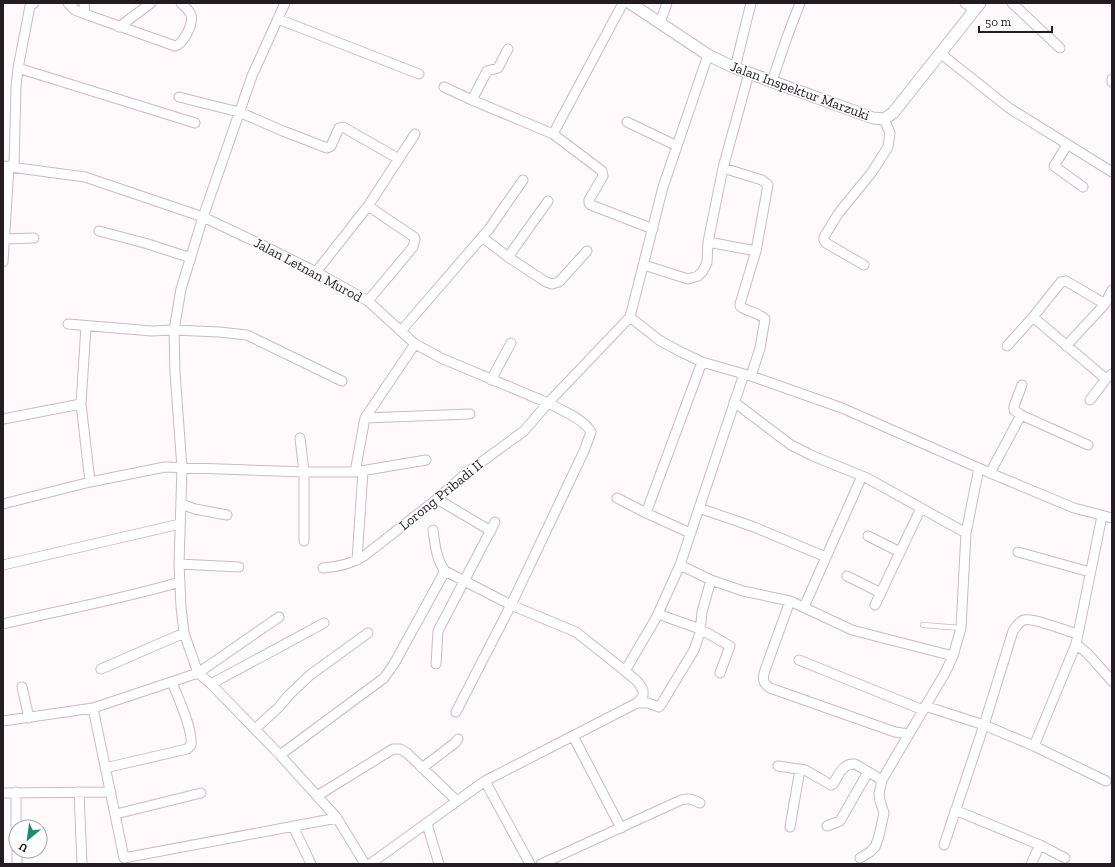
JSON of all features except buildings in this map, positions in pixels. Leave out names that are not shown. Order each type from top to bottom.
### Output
[{"type":"street","points":[[68,3],[75,10],[85,14],[171,45],[178,46],[190,29],[192,22],[190,13],[180,3]]},
{"type":"street","points":[[84,3],[85,14]]},
{"type":"street","points":[[119,27],[151,3]]},
{"type":"street","points":[[285,3],[252,76],[203,217],[181,289],[174,330],[175,373],[182,468],[179,564],[184,634],[198,673],[211,684],[255,729],[317,796],[336,818],[365,864]]},
{"type":"street","points":[[553,134],[623,3]]},
{"type":"street","name":"Jalan Inspektur Marzuki","points":[[630,3],[708,55],[735,68],[873,118],[884,119],[893,113],[978,6]]},
{"type":"street","points":[[660,23],[667,3]]},
{"type":"street","points":[[735,68],[751,3]]},
{"type":"street","points":[[772,81],[786,37],[800,3]]},
{"type":"street","points":[[966,3],[978,6]]},
{"type":"street","points":[[1012,3],[1060,48]]},
{"type":"street","points":[[3,262],[9,166],[18,68],[31,4]]},
{"type":"street","points":[[278,19],[419,74]]},
{"type":"street","points":[[472,100],[487,72],[498,68],[508,49]]},
{"type":"street","points":[[940,52],[1009,108],[1112,172]]},
{"type":"street","points":[[548,403],[630,316],[663,187],[708,55]]},
{"type":"street","points":[[18,68],[195,123]]},
{"type":"street","points":[[644,265],[688,279],[698,276],[707,263],[708,242],[723,168],[749,73]]},
{"type":"street","points":[[444,87],[553,134],[602,171],[603,176],[589,203],[591,205],[653,229]]},
{"type":"street","points":[[179,97],[239,112],[327,148],[331,146],[339,128],[343,127],[399,159]]},
{"type":"street","points":[[864,265],[826,243],[824,237],[838,214],[872,172],[888,147],[890,133],[884,119]]},
{"type":"street","points":[[628,122],[677,146]]},
{"type":"street","points":[[316,272],[368,206],[415,134]]},
{"type":"street","points":[[1067,145],[1054,166],[1083,187]]},
{"type":"street","name":"Jalan Letnan Murod","points":[[9,166],[85,177],[203,217],[316,272],[368,302],[415,344],[440,358],[548,403],[584,422],[591,432],[584,451],[511,605]]},
{"type":"street","points":[[626,671],[658,614],[680,565],[734,402],[760,348],[765,319],[762,316],[740,306],[756,251],[768,185],[762,180],[723,168]]},
{"type":"street","points":[[401,331],[482,237],[523,180]]},
{"type":"street","points":[[508,257],[548,201]]},
{"type":"street","points":[[368,206],[415,239],[413,247],[368,302]]},
{"type":"street","points":[[99,231],[148,244],[191,258]]},
{"type":"street","points":[[482,237],[508,257],[546,282],[556,284],[587,251]]},
{"type":"street","points":[[4,239],[34,238]]},
{"type":"street","points":[[708,242],[756,251]]},
{"type":"street","points":[[1007,346],[1061,282],[1064,281],[1109,298],[1066,346]]},
{"type":"street","points":[[630,316],[659,340],[702,362],[747,375],[842,408],[1074,508],[1112,518]]},
{"type":"street","points":[[1033,317],[1066,346],[1109,377],[1090,400]]},
{"type":"street","points":[[68,324],[152,331],[174,330],[234,332],[247,335],[342,381]]},
{"type":"street","points":[[86,326],[81,404],[90,482]]},
{"type":"street","points":[[491,380],[511,343]]},
{"type":"street","points":[[357,560],[359,472],[365,418],[415,344]]},
{"type":"street","points":[[646,514],[702,362]]},
{"type":"street","points":[[1022,385],[1013,408],[1021,415],[1088,445]]},
{"type":"street","points":[[734,402],[791,445],[813,456],[862,476],[966,533]]},
{"type":"street","name":"Lorong Pribadi II","points":[[323,568],[339,566],[357,560],[437,499],[465,474],[524,431],[548,403]]},
{"type":"street","points":[[3,419],[81,404]]},
{"type":"street","points":[[365,418],[470,414]]},
{"type":"street","points":[[990,473],[1021,415]]},
{"type":"street","points":[[300,438],[304,472],[304,541]]},
{"type":"street","points":[[3,504],[90,482],[165,467],[304,472],[359,472],[426,460]]},
{"type":"street","points":[[860,858],[875,847],[879,836],[884,814],[879,794],[882,780],[945,673],[953,656],[961,628],[966,533],[979,468]]},
{"type":"street","points":[[804,607],[862,476]]},
{"type":"street","points":[[617,498],[646,514],[690,533]]},
{"type":"street","points":[[437,499],[492,531]]},
{"type":"street","points":[[182,504],[195,509],[227,515]]},
{"type":"street","points":[[699,508],[754,526],[826,557]]},
{"type":"street","points":[[875,605],[921,508]]},
{"type":"street","points":[[1034,746],[1076,644],[1102,516]]},
{"type":"street","points":[[436,664],[438,631],[492,531],[495,522]]},
{"type":"street","points":[[3,565],[180,524]]},
{"type":"street","points":[[370,864],[485,781],[637,703],[643,696],[643,690],[638,682],[576,632],[511,605],[445,571],[441,566],[438,556],[433,530]]},
{"type":"street","points":[[868,536],[900,552]]},
{"type":"street","points":[[1018,552],[1090,572]]},
{"type":"street","points":[[179,564],[239,567]]},
{"type":"street","points":[[680,565],[711,580],[743,591],[790,601],[852,630],[953,656]]},
{"type":"street","points":[[280,755],[384,678],[394,664],[445,571]]},
{"type":"street","points":[[847,576],[881,593]]},
{"type":"street","points":[[637,703],[648,703],[659,707],[694,650],[711,580]]},
{"type":"street","points":[[3,624],[81,605],[135,595],[180,582]]},
{"type":"street","points":[[790,601],[764,673],[763,681],[765,684],[770,688],[895,732],[909,734]]},
{"type":"street","points":[[456,712],[511,605]]},
{"type":"street","points":[[658,614],[700,628],[730,646],[720,673]]},
{"type":"street","points":[[3,721],[93,708],[198,673],[279,617]]},
{"type":"street","points":[[944,845],[984,726],[1013,631],[1017,625],[1026,619],[1034,620],[1077,634]]},
{"type":"street","points":[[211,684],[324,623]]},
{"type":"street","points":[[255,729],[310,675],[368,633]]},
{"type":"street","points":[[101,669],[184,634]]},
{"type":"street","points":[[1076,644],[1088,654],[1112,681]]},
{"type":"street","points":[[799,660],[924,708],[984,726],[1034,746],[1106,781]]},
{"type":"street","points":[[105,768],[187,749],[191,745],[192,740],[190,730],[172,682]]},
{"type":"street","points":[[22,687],[29,718]]},
{"type":"street","points":[[93,708],[116,814],[123,861],[336,818]]},
{"type":"street","points":[[573,736],[621,828]]},
{"type":"street","points":[[422,768],[455,743],[458,739]]},
{"type":"street","points":[[317,796],[393,749],[400,749],[407,753],[457,801]]},
{"type":"street","points":[[778,766],[805,770],[831,785],[834,784],[843,767],[854,764],[882,780]]},
{"type":"street","points":[[790,828],[800,769]]},
{"type":"street","points":[[827,826],[840,821],[868,772]]},
{"type":"street","points":[[485,781],[530,864]]},
{"type":"street","points":[[16,792],[16,819]]},
{"type":"street","points":[[79,792],[82,864]]},
{"type":"street","points":[[3,793],[110,792]]},
{"type":"street","points":[[116,814],[201,793]]},
{"type":"street","points":[[541,864],[681,800],[693,799],[700,803]]},
{"type":"street","points":[[955,810],[1040,845],[1065,858]]},
{"type":"street","points":[[427,824],[439,864]]},
{"type":"street","points":[[293,826],[311,864]]},
{"type":"street","points":[[1031,864],[1040,845]]},
{"type":"lane","points":[[923,624],[961,628]]}]
